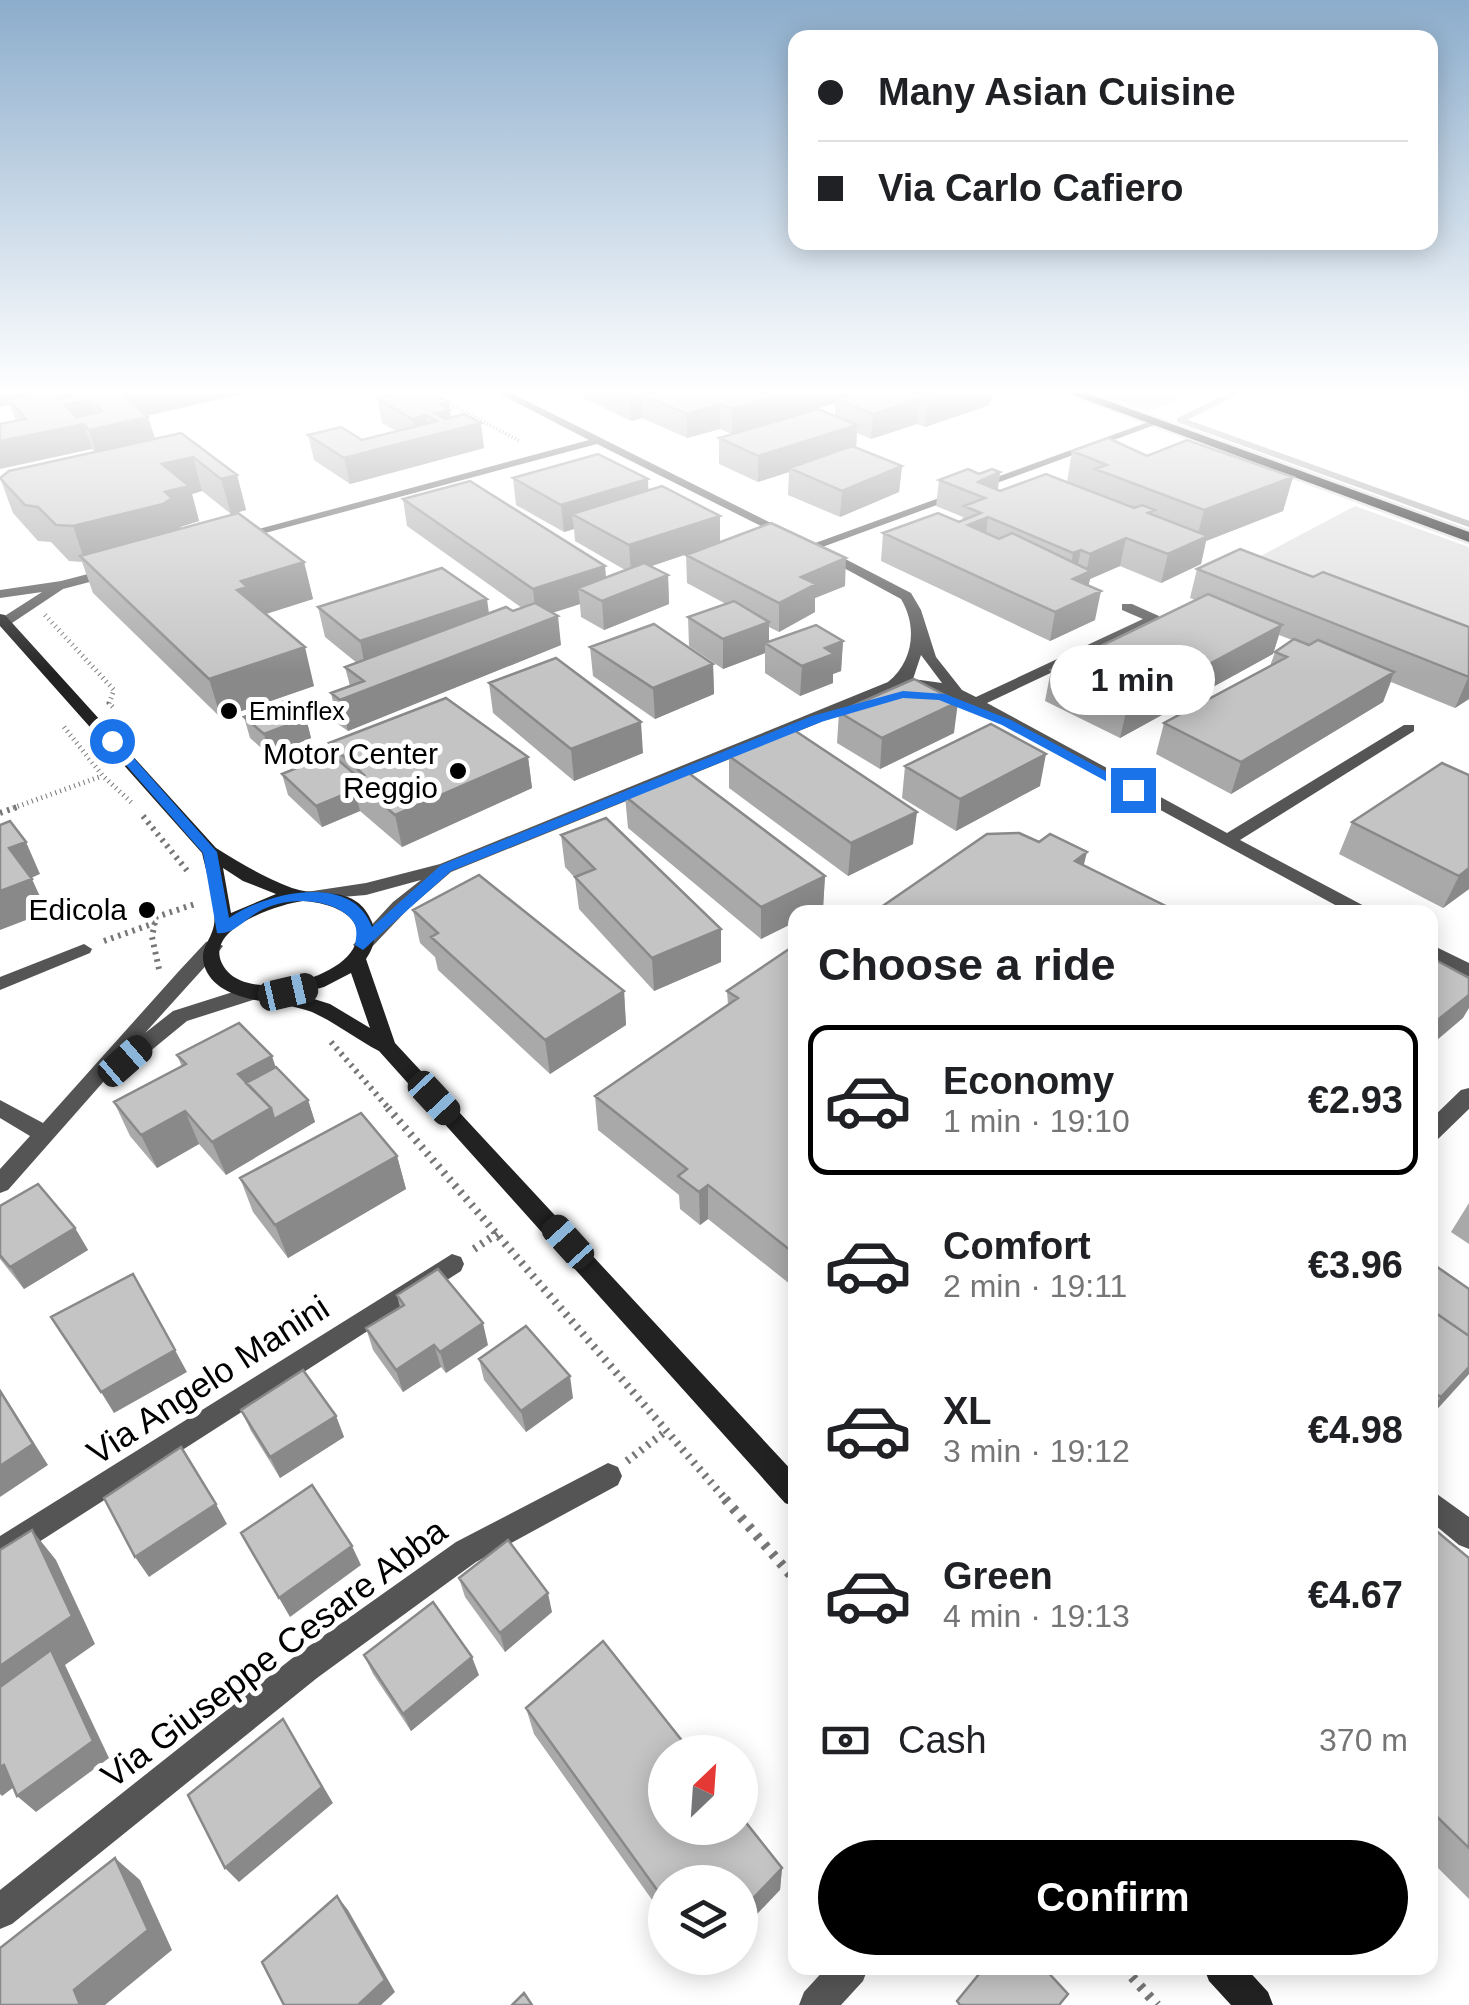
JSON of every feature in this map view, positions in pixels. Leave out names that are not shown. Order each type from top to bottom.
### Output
[{"type":"main road","points":[[1330,487],[1469,537]]},
{"type":"main road","points":[[2,620],[210,852],[249,877],[305,896],[333,899],[361,917],[366,930],[360,951],[386,1046]]},
{"type":"main road","points":[[210,852],[220,890],[218,938],[212,957],[219,975],[240,988],[328,1011],[355,1032],[386,1046],[788,1486]]},
{"type":"main road","points":[[218,938],[255,907],[305,896]]},
{"type":"main road","points":[[261,992],[288,992],[328,979],[360,951]]},
{"type":"main road","points":[[1228,1975],[1251,2003]]},
{"type":"street","points":[[229,539],[425,487]]},
{"type":"street","points":[[690,487],[906,596],[914,607],[920,636],[935,668],[956,691]]},
{"type":"street","points":[[813,546],[978,487]]},
{"type":"street","points":[[0,594],[62,585],[118,570]]},
{"type":"street","points":[[2,620],[62,585]]},
{"type":"street","points":[[976,702],[1154,620],[1127,607]]},
{"type":"street","points":[[305,896],[366,888],[446,868],[816,719],[907,676],[920,636]]},
{"type":"street","points":[[895,683],[928,682],[956,691],[1006,722],[1348,905]]},
{"type":"street","points":[[816,719],[914,694],[941,696],[1006,722]]},
{"type":"street","points":[[1228,840],[1409,728]]},
{"type":"street","points":[[360,951],[400,906],[446,868]]},
{"type":"street","points":[[0,1184],[80,1100],[162,999],[218,938]]},
{"type":"street","points":[[1438,954],[1469,971]]},
{"type":"street","points":[[80,1100],[180,1016],[261,992]]},
{"type":"street","points":[[1438,1126],[1469,1096]]},
{"type":"street","points":[[0,1108],[46,1135]]},
{"type":"street","name":"Via Angelo Manini","points":[[0,1553],[452,1264]]},
{"type":"street","name":"Via Giuseppe Cesare Abba","points":[[0,1912],[306,1667],[466,1552],[608,1476]]},
{"type":"street","points":[[1438,1510],[1469,1534]]},
{"type":"street","points":[[817,2005],[844,1975]]},
{"type":"lane","points":[[0,984],[84,949]]},
{"type":"path","points":[[56,718],[193,878]]},
{"type":"path","points":[[0,812],[103,776]]},
{"type":"path","points":[[162,999],[152,936],[156,917],[207,900]]},
{"type":"path","points":[[84,949],[155,923]]},
{"type":"path","points":[[322,1030],[788,1572]]},
{"type":"path","points":[[608,1476],[666,1431]]},
{"type":"path","points":[[1130,1975],[1157,2005]]},
{"type":"shaded area","points":[[1355,506],[1469,547],[1469,659],[1236,569]]},
{"type":"building","points":[[8,487],[187,487],[165,492],[172,498],[163,504],[73,526],[56,525],[38,507],[25,505]]},
{"type":"building","points":[[449,487],[479,487],[605,566],[533,589],[403,499]]},
{"type":"building","points":[[528,487],[623,487],[561,505]]},
{"type":"building","points":[[663,487],[720,516],[629,545],[572,514]]},
{"type":"building","points":[[956,487],[989,487],[1000,491],[1012,487],[1079,487],[1134,508],[1142,505],[1155,510],[1148,513],[1208,536],[1168,554],[1126,538],[1090,554],[1081,550],[1073,553],[988,517],[968,525],[999,539],[1012,533],[1091,571],[1073,579],[1101,591],[1055,612],[883,533],[938,513],[959,522],[981,513],[964,506],[985,498]]},
{"type":"building","points":[[1142,487],[1267,487],[1204,510]]},
{"type":"building","points":[[238,513],[304,562],[241,581],[247,587],[237,590],[305,647],[209,679],[80,556]]},
{"type":"building","points":[[771,523],[846,558],[801,577],[816,584],[779,603],[686,555]]},
{"type":"building","points":[[1240,549],[1313,577],[1323,572],[1469,627],[1469,677],[1197,569]]},
{"type":"building","points":[[644,563],[668,575],[602,601],[578,588]]},
{"type":"building","points":[[442,568],[487,599],[360,641],[318,607]]},
{"type":"building","points":[[1208,594],[1282,625],[1127,708],[1051,670]]},
{"type":"building","points":[[734,601],[769,622],[723,639],[688,617]]},
{"type":"building","points":[[535,603],[558,616],[340,700],[331,693],[364,681],[345,667],[506,607],[513,611]]},
{"type":"building","points":[[654,624],[713,664],[653,688],[590,647]]},
{"type":"building","points":[[816,625],[843,641],[825,648],[834,654],[802,666],[765,643]]},
{"type":"building","points":[[1294,639],[1309,645],[1318,640],[1394,672],[1241,762],[1164,723],[1287,657],[1275,652]]},
{"type":"building","points":[[556,658],[641,722],[571,749],[489,683]]},
{"type":"building","points":[[914,679],[958,702],[882,738],[839,712]]},
{"type":"building","points":[[446,698],[528,757],[395,815],[353,779],[364,775],[329,743]]},
{"type":"building","points":[[285,701],[306,718],[264,734],[244,717]]},
{"type":"building","points":[[991,724],[1046,754],[960,799],[905,766]]},
{"type":"building","points":[[794,730],[917,812],[851,843],[729,756]]},
{"type":"building","points":[[331,754],[358,777],[353,779],[355,790],[316,806],[282,774]]},
{"type":"building","points":[[1442,763],[1469,775],[1469,868],[1459,876],[1352,822]]},
{"type":"building","points":[[686,771],[825,876],[761,907],[625,796]]},
{"type":"building","points":[[606,818],[721,929],[652,958],[575,877],[595,869],[561,835]]},
{"type":"building","points":[[10,821],[26,842],[9,848],[32,879],[0,891],[0,825]]},
{"type":"building","points":[[1019,833],[1039,842],[1050,834],[1087,852],[1075,861],[1164,905],[884,905],[987,834]]},
{"type":"building","points":[[479,875],[624,991],[545,1040],[431,937],[438,933],[413,910]]},
{"type":"building","points":[[788,950],[788,1248],[708,1185],[699,1192],[678,1176],[687,1169],[595,1096],[738,998],[727,991]]},
{"type":"building","points":[[1438,961],[1469,978],[1469,995],[1438,1020]]},
{"type":"building","points":[[239,1023],[272,1056],[238,1074],[271,1108],[212,1142],[185,1111],[141,1135],[114,1102],[186,1064],[177,1055]]},
{"type":"building","points":[[276,1067],[308,1100],[274,1119],[271,1108],[246,1083]]},
{"type":"building","points":[[361,1113],[397,1156],[275,1225],[240,1178]]},
{"type":"building","points":[[38,1184],[75,1228],[10,1267],[0,1255],[0,1206]]},
{"type":"building","points":[[1438,1268],[1469,1289],[1469,1336],[1438,1315]]},
{"type":"building","points":[[438,1269],[483,1323],[440,1352],[434,1345],[396,1370],[366,1328],[404,1305],[397,1295]]},
{"type":"building","points":[[133,1274],[175,1350],[101,1392],[51,1317]]},
{"type":"building","points":[[1438,1315],[1469,1336],[1469,1367],[1441,1397]]},
{"type":"building","points":[[526,1326],[570,1376],[521,1411],[479,1359]]},
{"type":"building","points":[[303,1370],[336,1416],[270,1457],[241,1410]]},
{"type":"building","points":[[0,1391],[33,1444],[0,1466]]},
{"type":"building","points":[[181,1447],[216,1504],[135,1557],[104,1498]]},
{"type":"building","points":[[312,1485],[352,1546],[279,1598],[241,1533]]},
{"type":"building","points":[[32,1530],[72,1616],[0,1666],[0,1550]]},
{"type":"building","points":[[1438,1532],[1469,1558],[1469,1848],[1438,1818]]},
{"type":"building","points":[[508,1540],[548,1593],[500,1633],[459,1578]]},
{"type":"building","points":[[433,1602],[472,1657],[403,1714],[364,1655]]},
{"type":"building","points":[[603,1641],[678,1735],[648,1735],[648,1845],[758,1845],[758,1838],[782,1868],[758,1893],[758,1865],[648,1865],[648,1877],[526,1708]]},
{"type":"building","points":[[51,1650],[93,1741],[17,1796],[4,1765],[0,1767],[0,1687]]},
{"type":"building","points":[[283,1719],[322,1787],[225,1868],[188,1795]]},
{"type":"building","points":[[115,1858],[148,1930],[74,1990],[80,2005],[0,2005],[0,1948]]},
{"type":"building","points":[[337,1896],[385,1980],[358,2005],[284,2005],[262,1962]]},
{"type":"building","points":[[978,1975],[1050,1975],[1068,1994],[1059,2005],[960,2005],[957,2001]]},
{"type":"building","points":[[524,1993],[532,2005],[512,2005]]},
{"type":"waterway","points":[[1365,487],[1469,524]]},
{"type":"place","name":"Eminflex","points":[[229,711]]},
{"type":"place","name":"Motor Center Reggio","points":[[458,771]]},
{"type":"place","name":"Edicola","points":[[147,910]]},
{"type":"route","points":[[112,741],[210,852],[220,890],[222,930],[255,907],[312,896],[333,899],[361,917],[366,930],[363,945],[400,906],[446,868],[816,719],[903,695],[941,696],[1006,722],[1133,790]]}]
